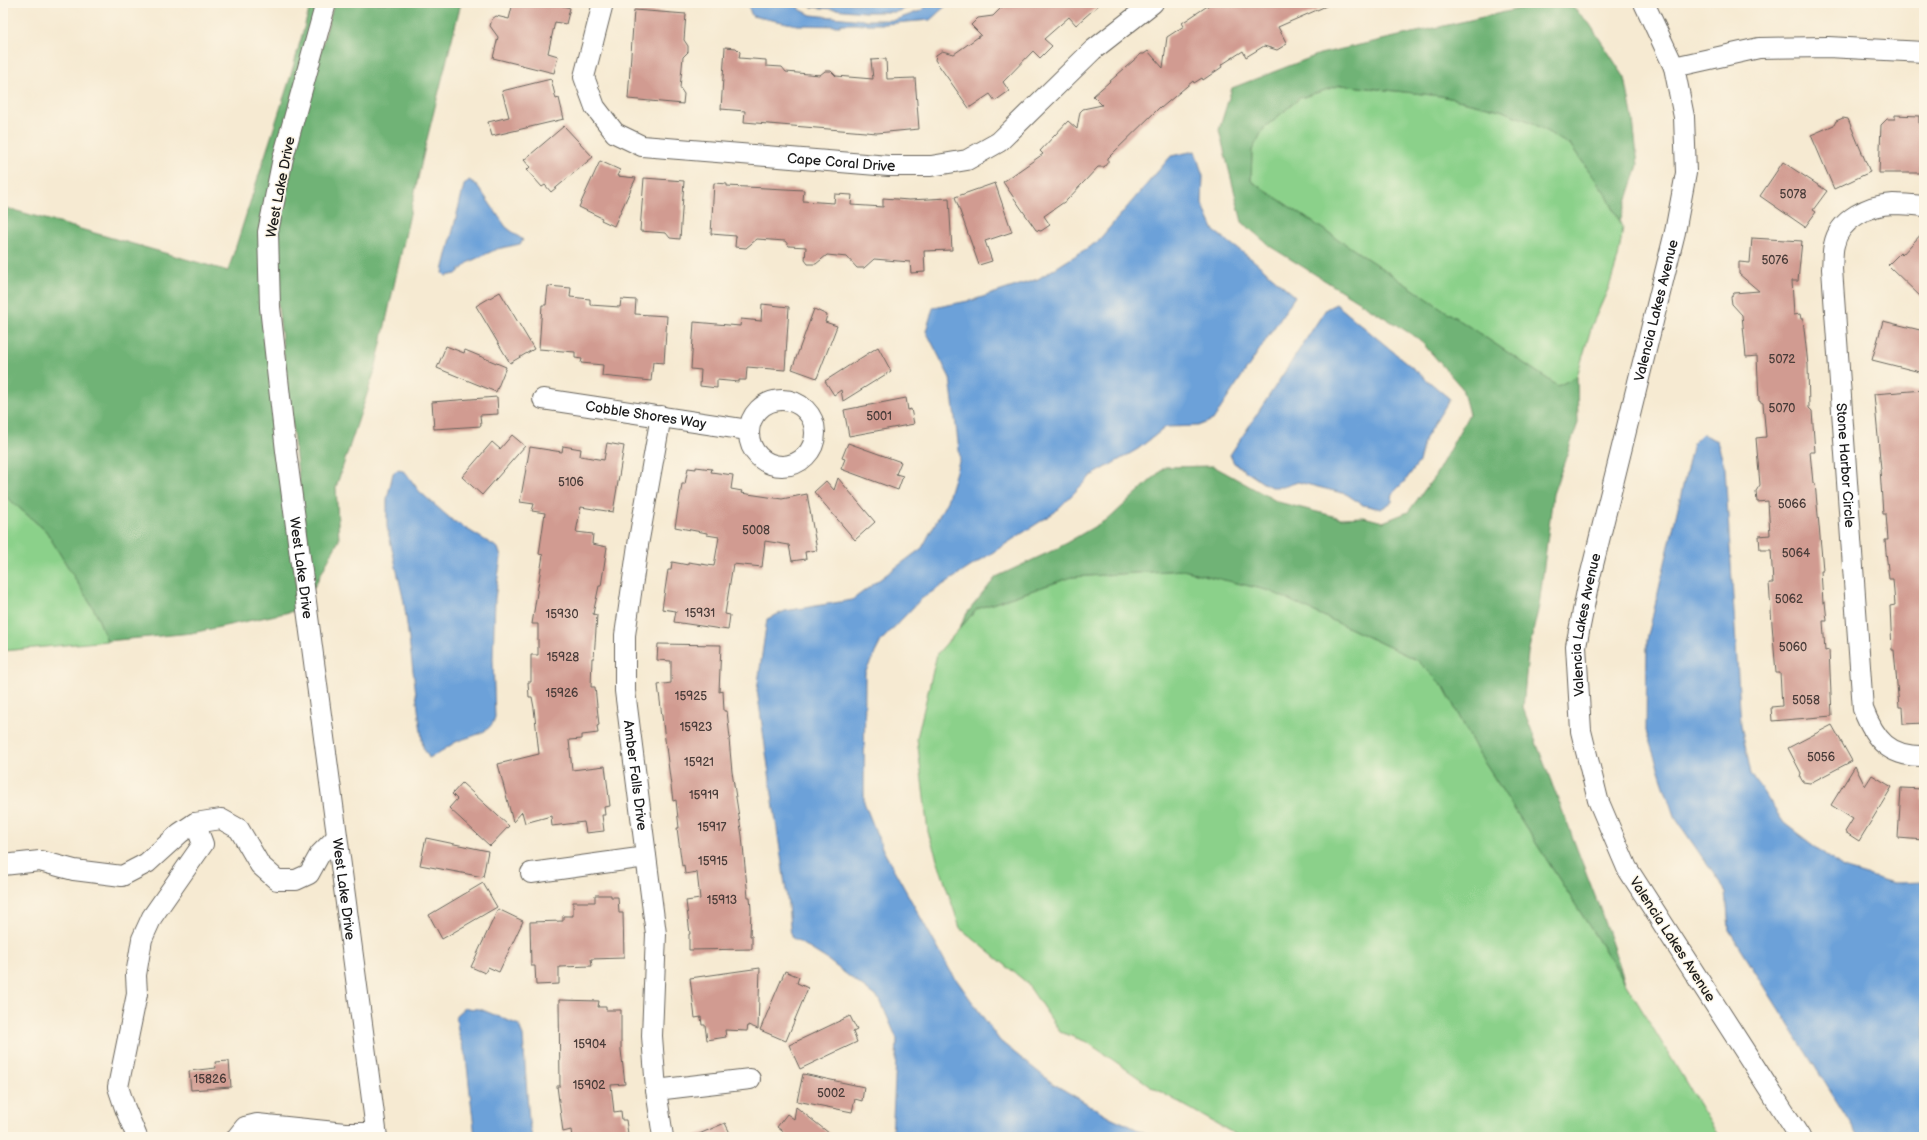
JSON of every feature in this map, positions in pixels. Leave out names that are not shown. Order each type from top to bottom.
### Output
[{"type":"street","name":"West Lake Drive","points":[[326,3],[283,158],[268,232],[270,307],[283,421],[377,1135]]},
{"type":"street","name":"Cape Coral Drive","points":[[603,3],[584,77],[595,107],[615,134],[642,146],[889,166],[924,166],[967,160],[999,142],[1093,50],[1153,3]]},
{"type":"street","name":"Valencia Lakes Avenue","points":[[1644,3],[1674,67],[1684,117],[1686,173],[1676,232],[1591,574],[1576,646],[1581,731],[1598,800],[1627,868],[1800,1137]]},
{"type":"street","points":[[1674,67],[1759,48],[1828,47],[1924,52]]},
{"type":"street","name":"Stone Harbor Circle","points":[[1924,206],[1893,204],[1876,207],[1857,214],[1842,228],[1834,244],[1832,269],[1863,709],[1870,729],[1879,740],[1895,752],[1924,756]]},
{"type":"street","name":"Cobble Shores Way","points":[[544,399],[748,430]]},
{"type":"street","name":"Amber Falls Drive","points":[[661,416],[638,545],[625,635],[625,691],[656,934],[652,1036],[656,1090],[663,1137]]},
{"type":"street","points":[[3,865],[40,861],[74,870],[122,876],[147,862],[180,833],[195,823],[221,819],[239,829],[260,865],[277,880],[296,880],[309,874],[320,854],[337,837]]},
{"type":"street","points":[[137,1137],[118,1086],[137,994],[136,975],[142,939],[152,917],[203,844],[195,823]]},
{"type":"street","points":[[532,873],[646,856]]},
{"type":"street","points":[[656,1090],[750,1079]]},
{"type":"street","points":[[238,1137],[245,1127],[257,1124],[377,1135]]},
{"type":"green space","points":[[311,3],[317,3],[260,230],[299,610],[192,633],[107,641],[96,613],[46,531],[3,494],[3,207],[228,271],[290,78]]},
{"type":"green space","points":[[334,3],[461,3],[425,147],[375,370],[336,487],[339,540],[313,589],[278,306],[277,232],[291,159]]},
{"type":"green space","points":[[1545,3],[1568,3],[1589,23],[1625,78],[1633,120],[1638,165],[1620,222],[1606,194],[1571,146],[1531,122],[1500,110],[1441,96],[1341,85],[1300,98],[1264,128],[1252,150],[1251,181],[1558,386],[1577,376],[1578,423],[1553,494],[1539,606],[1528,653],[1523,708],[1600,909],[1625,982],[1479,754],[1444,687],[1417,660],[1270,591],[1183,570],[1072,577],[977,609],[959,629],[967,613],[996,577],[1056,549],[1111,517],[1165,467],[1213,466],[1278,502],[1341,518],[1364,517],[1383,522],[1408,512],[1435,476],[1469,414],[1462,388],[1419,339],[1271,247],[1242,222],[1219,130],[1232,88],[1320,54]]},
{"type":"green space","points":[[1341,85],[1441,96],[1500,110],[1531,122],[1571,146],[1606,194],[1623,228],[1618,258],[1609,287],[1592,325],[1577,376],[1558,386],[1251,181],[1252,150],[1264,128],[1300,98]]},
{"type":"green space","points":[[3,494],[46,531],[96,613],[107,641],[3,651]]},
{"type":"green space","points":[[1183,570],[1270,591],[1417,660],[1444,687],[1479,754],[1625,982],[1719,1137],[1240,1137],[1152,1087],[1087,1042],[1060,1032],[1026,982],[960,928],[928,832],[917,738],[937,654],[977,609],[1072,577]]},
{"type":"water","points":[[747,3],[796,3],[799,9],[811,15],[864,20],[895,20],[920,11],[931,3],[949,3],[930,20],[884,24],[841,24],[840,26],[797,25],[752,16]]},
{"type":"water","points":[[804,3],[920,3],[896,12],[865,12],[812,7]]},
{"type":"water","points":[[1195,151],[1203,176],[1202,204],[1214,231],[1253,260],[1295,296],[1213,420],[1198,426],[1166,427],[1138,449],[1091,476],[1055,512],[921,599],[881,641],[865,673],[864,802],[883,850],[951,972],[1000,1041],[1052,1083],[1110,1117],[1154,1137],[892,1137],[897,1039],[880,1000],[825,958],[791,937],[788,905],[757,690],[767,619],[785,611],[852,600],[922,548],[947,501],[960,458],[950,378],[926,331],[933,308],[973,300],[1038,279],[1097,242],[1171,156]]},
{"type":"water","points":[[469,180],[477,185],[506,227],[523,240],[520,244],[497,249],[469,262],[456,274],[446,276],[443,273],[444,267],[464,185]]},
{"type":"water","points":[[1336,304],[1450,399],[1425,438],[1419,462],[1405,481],[1393,493],[1392,502],[1381,509],[1363,505],[1346,494],[1298,482],[1283,487],[1271,487],[1234,463],[1230,455],[1326,309]]},
{"type":"water","points":[[1702,434],[1717,441],[1725,468],[1741,725],[1751,774],[1784,823],[1843,868],[1893,883],[1924,882],[1924,1137],[1859,1137],[1729,930],[1726,892],[1674,816],[1646,731],[1647,640],[1693,443]]},
{"type":"water","points":[[399,469],[406,473],[419,491],[452,520],[498,548],[501,557],[495,598],[493,659],[495,717],[489,728],[454,743],[429,758],[423,747],[404,602],[387,527],[387,499],[393,473]]},
{"type":"water","points":[[464,1008],[480,1009],[519,1025],[523,1036],[529,1122],[532,1137],[475,1137],[466,1057],[458,1031],[456,1015]]},
{"type":"building","points":[[513,3],[553,3],[570,8],[566,24],[555,22],[548,53],[558,56],[554,73],[493,58],[498,37],[490,26],[492,19],[496,16],[509,19]]},
{"type":"building","points":[[1006,3],[1101,3],[1076,25],[1069,17],[1044,39],[1052,46],[1040,58],[1033,51],[1003,82],[1009,91],[995,101],[990,94],[969,108],[935,60],[936,55],[942,51],[954,54],[981,35],[971,25],[978,18],[993,16]]},
{"type":"building","points":[[1212,3],[1333,3],[1278,27],[1287,44],[1277,50],[1264,46],[1246,57],[1243,51],[1221,65],[1222,67],[1203,80],[1202,78],[1194,83],[1193,81],[1161,108],[1160,107],[1108,158],[1108,162],[1104,167],[1098,167],[1067,200],[1044,216],[1050,225],[1041,231],[1036,230],[1003,182],[1043,154],[1040,151],[1068,121],[1077,129],[1080,112],[1083,109],[1102,105],[1093,96],[1141,54],[1148,51],[1163,68],[1167,37],[1184,26],[1182,23]]},
{"type":"building","points":[[634,10],[686,14],[684,40],[688,46],[688,52],[683,57],[680,88],[684,94],[683,104],[628,99]]},
{"type":"building","points":[[725,47],[736,48],[740,52],[739,58],[766,60],[766,66],[782,67],[786,72],[820,75],[825,71],[831,71],[836,76],[873,79],[871,60],[886,59],[887,79],[915,78],[919,129],[877,133],[744,122],[745,111],[721,109]]},
{"type":"building","points":[[551,79],[556,99],[559,98],[564,119],[492,136],[488,122],[509,117],[502,91]]},
{"type":"building","points":[[1895,115],[1919,116],[1919,124],[1923,124],[1920,173],[1879,173],[1881,125],[1887,119],[1895,119]]},
{"type":"building","points":[[1843,118],[1848,119],[1870,172],[1834,189],[1811,135],[1834,125],[1836,121]]},
{"type":"building","points":[[564,126],[593,157],[551,192],[545,185],[542,187],[527,170],[530,167],[524,160]]},
{"type":"building","points":[[600,161],[620,170],[617,176],[636,178],[614,226],[601,220],[602,218],[579,207]]},
{"type":"building","points":[[1783,162],[1827,191],[1813,210],[1816,212],[1805,227],[1760,196]]},
{"type":"building","points":[[644,178],[684,181],[680,239],[670,238],[666,233],[640,231]]},
{"type":"building","points":[[714,183],[727,184],[727,186],[804,190],[803,201],[834,203],[835,194],[852,195],[851,205],[883,207],[883,198],[909,200],[949,198],[952,250],[924,251],[925,272],[911,273],[910,262],[874,259],[864,268],[857,268],[847,257],[827,255],[816,264],[808,264],[805,260],[806,247],[789,246],[785,241],[757,239],[746,248],[735,247],[736,236],[711,234]]},
{"type":"building","points":[[995,183],[1012,232],[985,241],[992,261],[979,265],[955,197]]},
{"type":"building","points":[[1924,231],[1924,300],[1888,265],[1900,253],[1902,255]]},
{"type":"building","points":[[1752,238],[1802,241],[1798,281],[1792,281],[1794,315],[1800,314],[1801,319],[1803,319],[1808,365],[1809,408],[1812,411],[1815,452],[1810,452],[1813,483],[1815,483],[1822,558],[1823,571],[1821,571],[1823,603],[1825,602],[1827,621],[1823,621],[1825,651],[1829,650],[1832,716],[1772,721],[1771,707],[1782,706],[1780,673],[1776,673],[1769,583],[1773,583],[1771,550],[1760,550],[1759,536],[1770,535],[1768,501],[1757,502],[1756,491],[1760,485],[1756,438],[1766,437],[1763,403],[1759,401],[1757,356],[1746,357],[1742,315],[1732,304],[1731,297],[1734,293],[1759,291],[1739,274],[1739,262],[1750,263]]},
{"type":"building","points":[[548,286],[571,288],[570,297],[590,299],[590,305],[620,307],[621,299],[636,300],[635,314],[667,316],[664,363],[653,362],[651,381],[602,376],[603,365],[581,363],[582,359],[575,358],[575,352],[539,349],[542,305],[546,305]]},
{"type":"building","points":[[500,292],[534,349],[510,363],[476,306]]},
{"type":"building","points":[[762,304],[789,307],[785,370],[747,367],[746,380],[739,380],[739,382],[717,380],[717,388],[700,386],[701,370],[691,369],[694,322],[740,326],[741,319],[761,321]]},
{"type":"building","points":[[814,309],[827,315],[825,322],[837,326],[817,378],[792,369]]},
{"type":"building","points":[[1883,321],[1924,331],[1924,373],[1872,360]]},
{"type":"building","points":[[446,346],[464,353],[465,350],[506,367],[496,392],[437,368]]},
{"type":"building","points":[[878,347],[891,371],[843,401],[841,390],[834,395],[825,381]]},
{"type":"building","points":[[1924,390],[1924,723],[1903,724],[1902,707],[1899,707],[1894,650],[1892,650],[1890,606],[1895,605],[1893,579],[1889,579],[1886,552],[1885,540],[1888,540],[1886,514],[1883,514],[1881,469],[1874,394]]},
{"type":"building","points":[[497,397],[498,414],[480,415],[481,426],[434,429],[432,402]]},
{"type":"building","points":[[906,398],[908,410],[911,409],[914,424],[849,436],[844,410]]},
{"type":"building","points":[[512,435],[525,446],[482,495],[462,477],[492,442],[500,449]]},
{"type":"building","points":[[607,443],[624,446],[613,512],[581,507],[576,532],[593,534],[592,544],[607,547],[601,586],[599,586],[593,614],[597,615],[594,658],[592,658],[591,687],[595,687],[599,725],[597,726],[598,733],[582,735],[582,739],[569,740],[572,770],[605,766],[610,806],[604,807],[605,815],[602,815],[604,831],[586,833],[584,822],[552,826],[551,816],[525,823],[522,812],[513,822],[498,764],[539,754],[534,708],[532,697],[529,697],[528,682],[531,682],[531,655],[538,655],[538,624],[532,624],[543,555],[539,554],[545,513],[532,511],[534,504],[520,502],[530,447],[562,452],[563,446],[581,449],[580,456],[604,460]]},
{"type":"building","points":[[848,443],[901,462],[896,474],[903,476],[898,490],[841,469],[845,459],[842,458]]},
{"type":"building","points":[[696,467],[712,469],[711,472],[733,475],[731,489],[742,491],[741,493],[782,499],[807,494],[817,550],[805,552],[806,559],[792,561],[789,545],[765,541],[762,567],[733,564],[725,614],[730,615],[728,630],[674,622],[676,611],[662,609],[668,570],[671,570],[672,562],[688,565],[688,562],[714,566],[719,537],[707,535],[707,533],[675,527],[682,484],[685,484],[688,468],[696,469]]},
{"type":"building","points":[[838,478],[875,522],[855,540],[814,492],[826,481],[834,490]]},
{"type":"building","points":[[658,644],[721,645],[719,692],[723,691],[724,711],[727,711],[732,772],[742,836],[748,897],[750,897],[750,936],[752,936],[752,949],[689,950],[690,934],[686,901],[700,899],[697,872],[685,874],[684,865],[682,866],[677,828],[679,828],[676,800],[673,801],[658,685],[671,683],[671,661],[657,660]]},
{"type":"building","points":[[1832,725],[1852,761],[1810,783],[1803,782],[1800,777],[1801,773],[1788,748]]},
{"type":"building","points":[[1855,766],[1865,786],[1872,775],[1892,787],[1859,841],[1845,832],[1853,819],[1831,805]]},
{"type":"building","points":[[462,783],[509,826],[490,846],[449,808],[457,799],[452,794]]},
{"type":"building","points":[[1901,788],[1923,789],[1924,840],[1898,838]]},
{"type":"building","points":[[426,838],[488,851],[483,877],[420,865]]},
{"type":"building","points":[[483,883],[497,907],[442,939],[429,915]]},
{"type":"building","points":[[595,895],[611,895],[611,897],[618,897],[619,913],[623,913],[624,958],[591,959],[592,966],[559,967],[559,984],[536,985],[535,966],[531,966],[530,922],[563,921],[563,916],[573,916],[573,902],[595,902]]},
{"type":"building","points":[[498,909],[523,921],[499,972],[488,967],[485,973],[471,967]]},
{"type":"building","points":[[760,968],[758,1029],[748,1025],[747,1031],[725,1030],[726,1037],[707,1040],[705,1025],[702,1025],[701,1017],[695,1018],[690,978]]},
{"type":"building","points":[[785,971],[799,977],[797,983],[808,988],[786,1041],[760,1030]]},
{"type":"building","points":[[559,1000],[599,1001],[598,1007],[606,1007],[606,1010],[621,1010],[621,1050],[625,1084],[611,1085],[614,1112],[621,1111],[622,1120],[626,1120],[628,1134],[611,1137],[572,1137],[571,1130],[563,1132],[557,1086],[560,1086]]},
{"type":"building","points":[[850,1016],[857,1030],[853,1032],[857,1042],[800,1069],[789,1045]]},
{"type":"building","points":[[229,1061],[231,1087],[191,1090],[189,1071],[216,1068],[215,1062]]},
{"type":"building","points":[[803,1074],[864,1087],[862,1101],[855,1099],[852,1112],[797,1101]]},
{"type":"building","points":[[796,1107],[834,1137],[790,1137],[777,1127],[787,1114],[794,1119]]},
{"type":"building","points":[[725,1123],[732,1137],[692,1137]]}]
